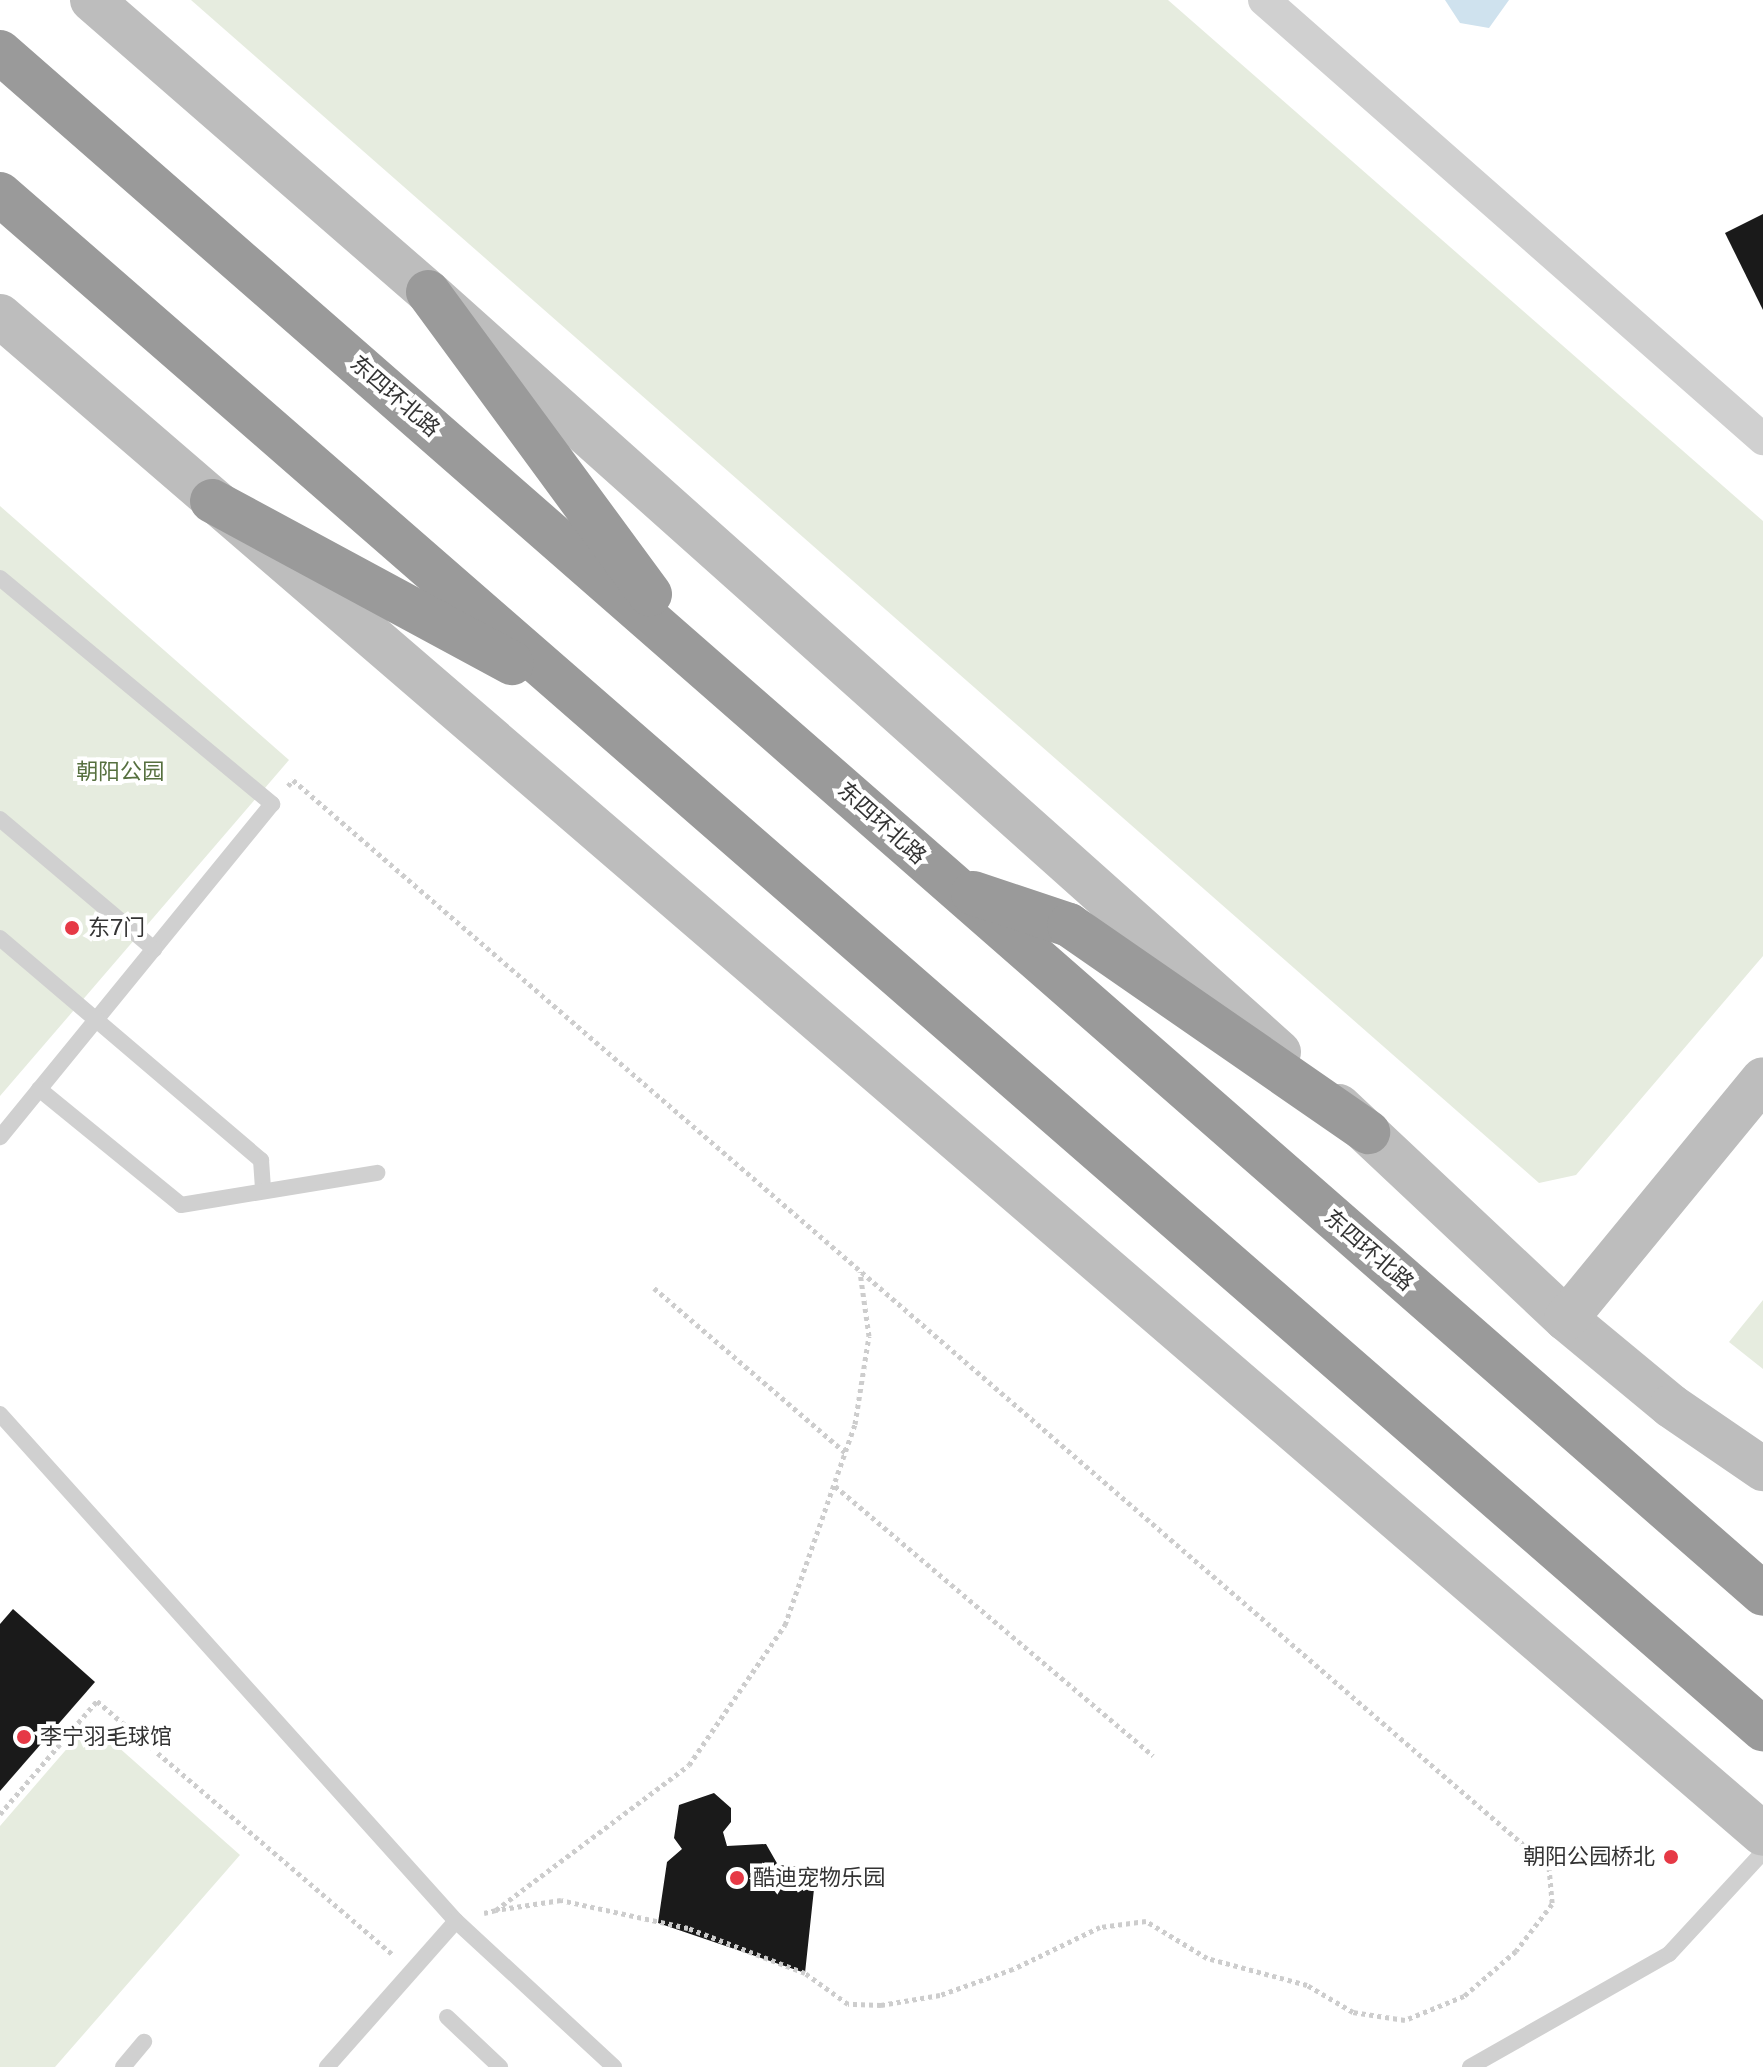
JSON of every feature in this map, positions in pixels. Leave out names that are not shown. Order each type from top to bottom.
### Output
[{"type":"highway","name":"东四环北路","points":[[0,52],[1763,1594]]},
{"type":"highway","points":[[0,194],[1763,1729]]},
{"type":"highway","points":[[428,292],[696,658]]},
{"type":"highway","points":[[212,501],[582,701]]},
{"type":"highway","points":[[952,886],[1069,925],[1368,1132]]},
{"type":"street","points":[[92,0],[428,292],[1368,1132],[1566,1319],[1671,1406],[1763,1469]]},
{"type":"street","points":[[1264,0],[1763,439]]},
{"type":"street","points":[[0,316],[1763,1834]]},
{"type":"street","points":[[1566,1319],[1763,1079]]},
{"type":"lane","points":[[0,578],[272,804],[0,1137]]},
{"type":"lane","points":[[0,819],[154,949]]},
{"type":"lane","points":[[0,938],[261,1160],[263,1188]]},
{"type":"lane","points":[[39,1089],[181,1205],[263,1188],[377,1173]]},
{"type":"lane","points":[[0,1414],[456,1921],[614,2067]]},
{"type":"lane","points":[[1470,2067],[1669,1954],[1763,1852]]},
{"type":"lane","points":[[327,2067],[456,1921]]},
{"type":"lane","points":[[447,2017],[500,2067]]},
{"type":"lane","points":[[123,2067],[144,2042]]},
{"type":"path","points":[[272,804],[293,780],[1549,1867],[1552,1904],[1516,1951],[1464,1996],[1405,2020],[1353,2012],[1307,1985],[1207,1958],[1146,1921],[1100,1927],[1013,1969],[940,1995],[881,2005],[848,2004],[805,1973],[688,1928],[561,1900],[496,1910],[456,1921]]},
{"type":"path","points":[[496,1910],[689,1765],[785,1625],[846,1453],[869,1336],[860,1271]]},
{"type":"path","points":[[654,1288],[846,1453]]},
{"type":"path","points":[[835,1486],[1153,1756]]},
{"type":"path","points":[[0,1814],[97,1701],[412,1971]]},
{"type":"green space","points":[[191,0],[1168,0],[1763,521],[1763,956],[1576,1175],[1539,1183]]},
{"type":"green space","name":"朝阳公园","points":[[0,506],[289,760],[0,1096]]},
{"type":"green space","points":[[1763,1300],[1763,1369],[1729,1342]]},
{"type":"green space","points":[[90,1722],[240,1855],[55,2067],[0,2067],[0,1826]]},
{"type":"water","points":[[1445,0],[1509,0],[1489,28],[1460,23]]},
{"type":"building","points":[[1763,214],[1763,310],[1725,233]]},
{"type":"building","name":"李宁羽毛球馆","points":[[13,1609],[95,1682],[0,1791],[0,1624]]},
{"type":"building","name":"酷迪宠物乐园","points":[[714,1793],[731,1808],[731,1822],[723,1832],[727,1846],[766,1844],[778,1865],[805,1867],[814,1889],[805,1973],[658,1923],[667,1862],[682,1849],[674,1838],[679,1805]]},
{"type":"place","name":"东7门","points":[[72,928]]},
{"type":"place","name":"李宁羽毛球馆","points":[[24,1737]]},
{"type":"place","name":"朝阳公园桥北","points":[[1671,1857]]},
{"type":"place","name":"酷迪宠物乐园","points":[[737,1878]]}]
